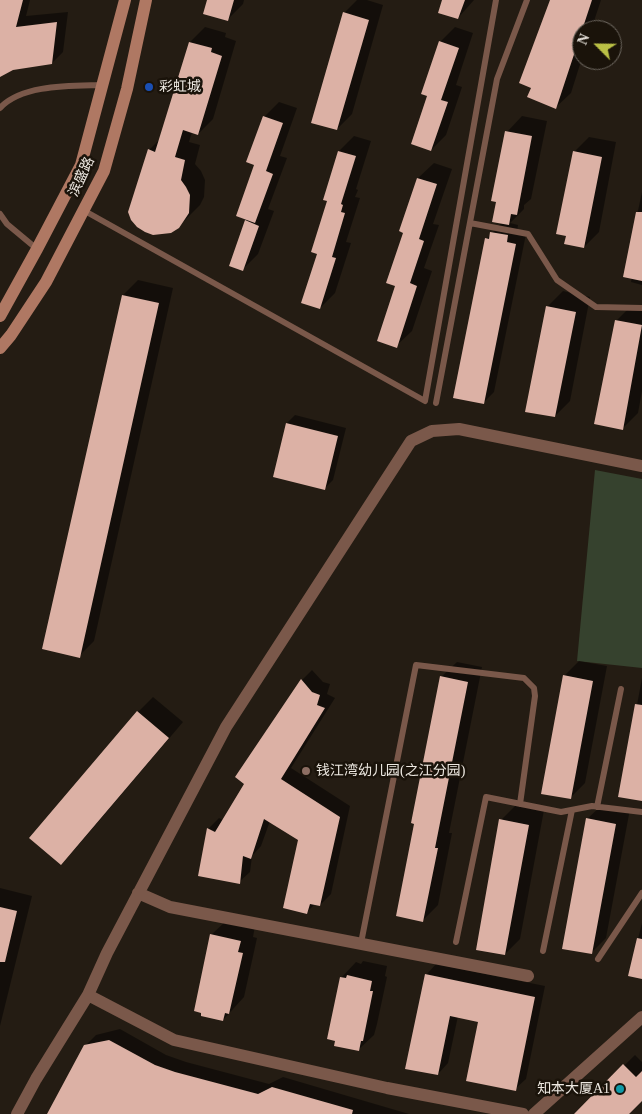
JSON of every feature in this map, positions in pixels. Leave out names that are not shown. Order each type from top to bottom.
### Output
[{"type":"main road","name":"滨盛路","points":[[0,316],[81,165],[124,0]]},
{"type":"main road","name":"滨盛路","points":[[0,348],[11,335],[46,282],[104,171],[127,89],[146,0]]},
{"type":"street","points":[[17,1114],[36,1079],[88,995],[107,953],[226,727],[411,441],[432,431],[459,429],[642,466]]},
{"type":"street","points":[[138,893],[170,907],[528,976]]},
{"type":"street","points":[[88,995],[174,1040],[387,1088],[523,1114]]},
{"type":"street","points":[[534,1114],[642,1017]]},
{"type":"lane","points":[[84,210],[425,401],[496,0]]},
{"type":"lane","points":[[436,403],[497,79],[526,0]]},
{"type":"lane","points":[[0,108],[3,104],[24,92],[70,86],[102,85]]},
{"type":"lane","points":[[0,214],[7,224],[37,249]]},
{"type":"lane","points":[[470,223],[528,234],[556,280],[596,307],[642,308]]},
{"type":"lane","points":[[361,943],[416,665],[524,678],[534,688],[535,696],[520,804]]},
{"type":"lane","points":[[597,807],[621,689]]},
{"type":"lane","points":[[456,942],[486,797],[561,812],[592,806],[642,812]]},
{"type":"lane","points":[[543,951],[572,810]]},
{"type":"lane","points":[[598,959],[642,893]]},
{"type":"green space","points":[[595,470],[642,479],[642,668],[577,661]]},
{"type":"building","points":[[0,0],[23,0],[16,27],[57,22],[52,64],[13,70],[0,77]]},
{"type":"building","points":[[207,0],[234,0],[228,21],[203,14]]},
{"type":"building","points":[[442,0],[465,0],[458,19],[438,13]]},
{"type":"building","points":[[550,0],[592,0],[585,20],[572,20],[572,61],[556,109],[527,97],[531,88],[519,83]]},
{"type":"building","points":[[343,12],[369,20],[337,130],[311,123]]},
{"type":"building","points":[[439,41],[459,48],[441,100],[448,102],[431,151],[411,144],[427,96],[421,94]]},
{"type":"building","points":[[189,42],[212,48],[211,52],[222,56],[198,135],[183,130],[175,157],[185,160],[181,180],[190,195],[189,213],[179,228],[171,233],[153,235],[137,227],[131,220],[128,212],[148,149],[155,152]]},
{"type":"building","points":[[263,116],[283,123],[266,171],[273,174],[255,223],[236,216],[254,165],[246,162]]},
{"type":"building","points":[[505,131],[532,136],[517,215],[511,214],[509,225],[492,222],[496,202],[491,201]]},
{"type":"building","points":[[338,151],[356,156],[341,204],[343,205],[341,212],[345,213],[332,257],[336,258],[320,309],[301,303],[317,254],[311,252],[327,201],[323,200]]},
{"type":"building","points":[[573,151],[602,157],[584,248],[564,244],[566,236],[556,234]]},
{"type":"building","points":[[417,178],[437,184],[419,239],[424,241],[410,283],[417,286],[397,348],[377,341],[395,286],[386,283],[403,233],[399,231]]},
{"type":"building","points":[[636,212],[642,212],[642,281],[623,277]]},
{"type":"building","points":[[245,220],[259,226],[243,271],[229,266]]},
{"type":"building","points":[[490,232],[508,235],[507,242],[516,244],[484,404],[453,398],[485,238],[489,239]]},
{"type":"building","points":[[122,295],[159,303],[80,658],[42,649]]},
{"type":"building","points":[[546,306],[576,312],[555,417],[525,412]]},
{"type":"building","points":[[615,320],[642,325],[623,430],[594,424]]},
{"type":"building","points":[[286,423],[338,436],[325,490],[273,477]]},
{"type":"building","points":[[563,675],[593,681],[571,799],[541,794]]},
{"type":"building","points":[[440,676],[468,682],[435,848],[438,848],[423,922],[396,916],[414,824],[411,823]]},
{"type":"building","points":[[301,679],[312,692],[320,695],[317,705],[325,708],[281,779],[340,817],[320,906],[310,904],[307,914],[283,908],[298,840],[264,819],[251,859],[243,856],[240,884],[198,876],[207,828],[215,832],[244,784],[235,777]]},
{"type":"building","points":[[635,704],[642,705],[642,801],[618,797]]},
{"type":"building","points":[[137,711],[169,738],[61,865],[29,838]]},
{"type":"building","points":[[586,818],[616,824],[592,954],[562,949]]},
{"type":"building","points":[[499,819],[529,825],[505,955],[476,950]]},
{"type":"building","points":[[0,907],[17,911],[5,962],[0,962]]},
{"type":"building","points":[[210,934],[241,941],[238,952],[243,953],[229,1014],[225,1013],[223,1021],[201,1016],[201,1013],[194,1011]]},
{"type":"building","points":[[637,938],[642,939],[642,979],[628,976]]},
{"type":"building","points":[[425,974],[535,997],[516,1091],[466,1081],[478,1022],[450,1016],[438,1075],[405,1069]]},
{"type":"building","points":[[347,975],[372,981],[370,991],[373,991],[363,1041],[361,1041],[359,1051],[334,1046],[335,1041],[327,1039],[340,977],[346,978]]},
{"type":"building","points":[[109,1040],[155,1065],[175,1072],[258,1094],[272,1087],[353,1110],[352,1114],[47,1114],[84,1045]]},
{"type":"building","name":"知本大厦A1","points":[[623,1064],[636,1077],[642,1071],[642,1101],[629,1114],[574,1114]]},
{"type":"place","name":"彩虹城","points":[[149,87]]},
{"type":"place","name":"钱江湾幼儿园(之江分园)","points":[[306,771]]},
{"type":"place","name":"知本大厦A1","points":[[620,1089]]}]
